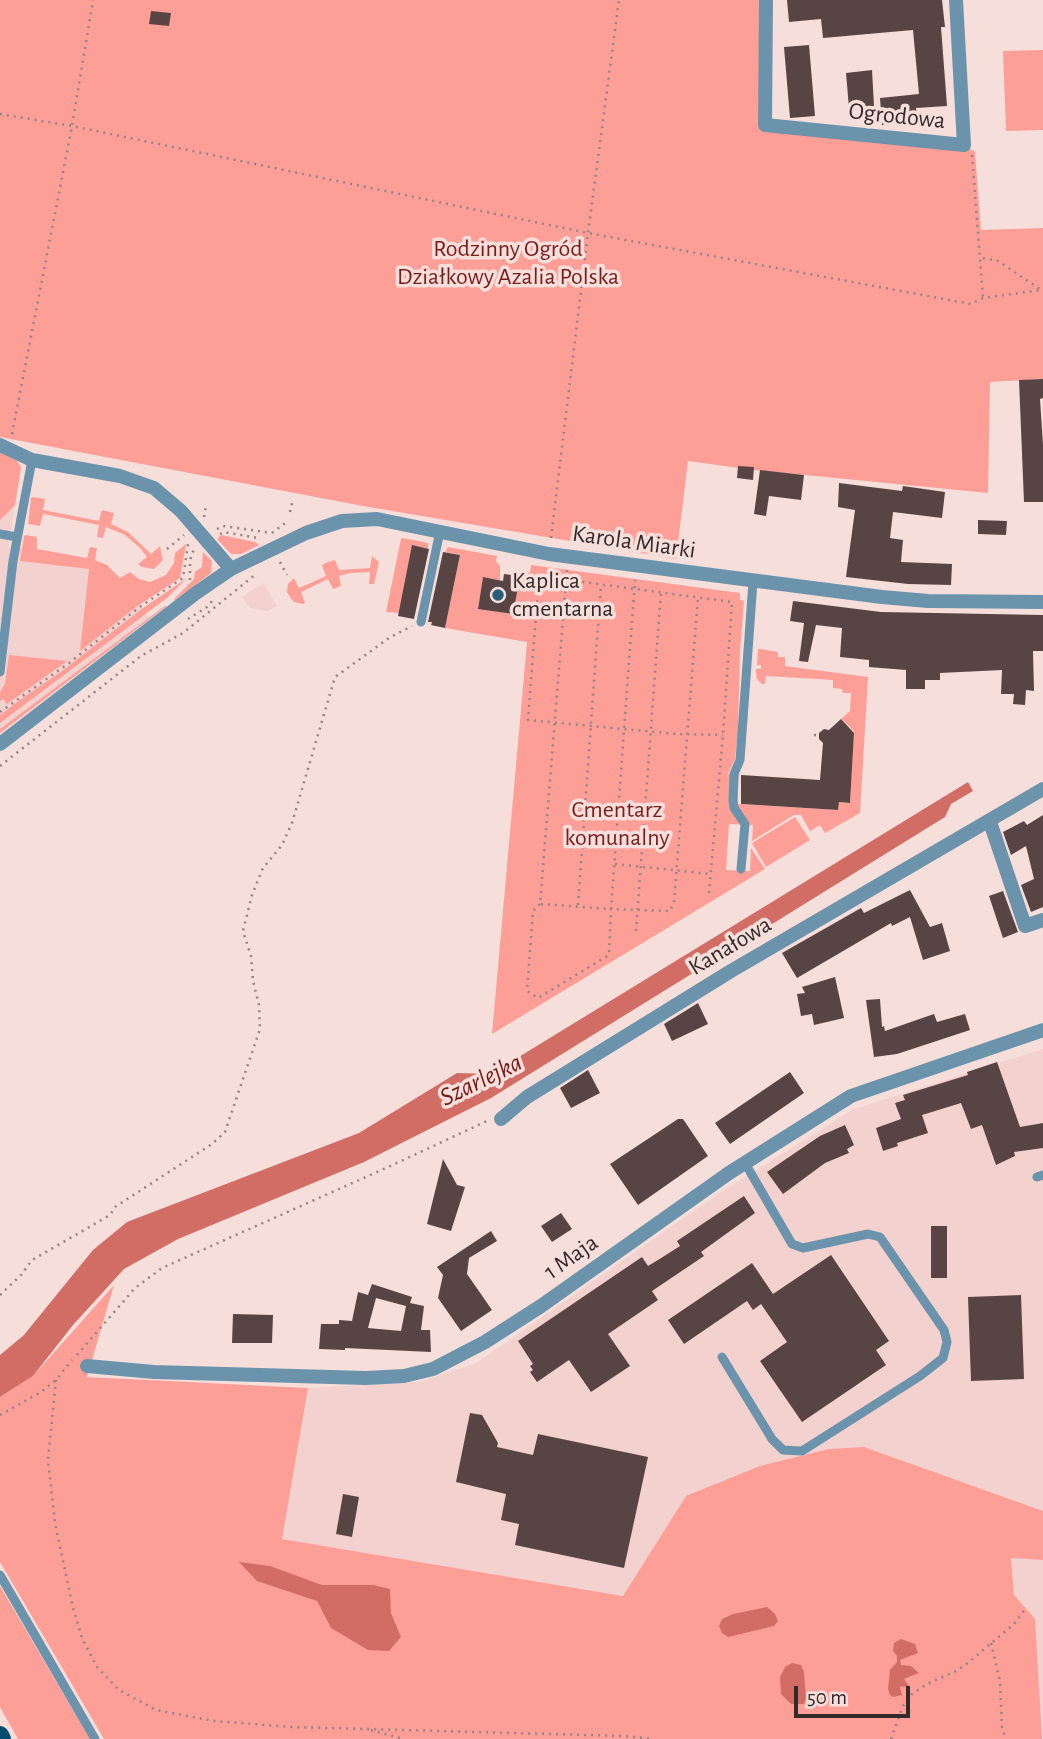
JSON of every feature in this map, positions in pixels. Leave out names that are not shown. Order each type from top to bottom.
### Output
[{"type":"street","name":"Ogrodowa","points":[[766,0],[765,125],[964,145],[956,0]]},
{"type":"street","points":[[3,446],[32,460],[120,476],[154,488],[181,510],[231,569]]},
{"type":"street","name":"Karola Miarki","points":[[0,744],[231,569],[306,533],[342,521],[377,519],[550,554],[753,582],[928,601],[1043,602]]},
{"type":"street","name":"Kanałowa","points":[[501,1119],[527,1097],[731,971],[1043,789]]},
{"type":"street","points":[[990,822],[1025,926],[1043,920]]},
{"type":"street","name":"1 Maja","points":[[87,1366],[154,1372],[366,1378],[404,1376],[433,1369],[485,1342],[541,1306],[744,1163],[850,1096],[1043,1030]]},
{"type":"lane","points":[[0,672],[17,537],[32,460]]},
{"type":"lane","points":[[421,622],[440,531]]},
{"type":"lane","points":[[0,534],[17,537]]},
{"type":"lane","points":[[741,869],[745,824],[734,808],[734,774],[740,760],[753,582]]},
{"type":"lane","points":[[722,1357],[772,1438],[783,1450],[802,1451],[920,1376],[943,1358],[947,1342],[944,1330],[880,1237],[868,1234],[803,1248],[792,1244],[744,1163]]},
{"type":"lane","points":[[0,1575],[95,1739]]},
{"type":"path","points":[[3,446],[11,439],[72,126],[93,0]]},
{"type":"path","points":[[551,543],[587,233],[619,0]]},
{"type":"path","points":[[0,114],[72,126],[587,233],[971,304],[983,298],[1042,291]]},
{"type":"path","points":[[964,145],[974,157],[983,298]]},
{"type":"path","points":[[981,258],[998,261],[1042,291]]},
{"type":"path","points":[[290,512],[293,499]]},
{"type":"path","points":[[214,531],[218,536],[224,532],[269,538],[274,529],[288,521]]},
{"type":"path","points":[[0,712],[69,663],[141,606],[183,578],[189,542],[187,533],[167,549]]},
{"type":"path","points":[[278,557],[287,575]]},
{"type":"path","points":[[0,766],[141,656],[183,633],[262,570]]},
{"type":"path","points":[[567,570],[540,904],[533,911],[527,990],[538,998],[609,955],[635,579]]},
{"type":"path","points":[[709,893],[723,735],[732,601],[539,576],[528,720],[723,735]]},
{"type":"path","points":[[578,906],[601,584]]},
{"type":"path","points":[[636,931],[662,592]]},
{"type":"path","points":[[540,904],[670,911],[674,902],[698,597]]},
{"type":"path","points":[[0,1295],[32,1260],[110,1215],[116,1207],[212,1144],[225,1132],[260,1029],[251,957],[243,931],[252,895],[263,868],[282,845],[292,823],[335,677],[389,638],[421,622]]},
{"type":"path","points":[[814,735],[819,735]]},
{"type":"path","points":[[615,864],[711,874]]},
{"type":"path","points":[[0,1415],[41,1392],[56,1380],[135,1288],[162,1268],[484,1121],[501,1119]]},
{"type":"path","points":[[56,1380],[48,1460],[55,1523],[72,1608],[82,1638],[97,1667],[119,1690],[156,1710],[214,1721],[654,1739]]},
{"type":"path","points":[[891,1739],[903,1706],[912,1694],[957,1671],[1014,1624],[1026,1608]]},
{"type":"path","points":[[991,1643],[1000,1681],[1002,1728],[1006,1739]]},
{"type":"path","points":[[365,1729],[404,1739]]},
{"type":"shaded area","points":[[0,450],[17,461],[21,467],[8,546],[97,562],[121,581],[150,619],[0,733]]},
{"type":"shaded area","points":[[263,583],[277,606],[268,611],[250,608],[242,597]]},
{"type":"shaded area","points":[[1043,1049],[1043,1511],[863,1447],[686,1496],[624,1596],[282,1539],[308,1388],[419,1382],[475,1364],[718,1194],[854,1109]]},
{"type":"shaded area","points":[[1011,1557],[1043,1560],[1043,1739],[1014,1595]]},
{"type":"green space","name":"Rodzinny Ogród Działkowy Azalia Polska","points":[[0,0],[766,0],[765,125],[964,145],[975,152],[981,230],[1043,228],[1043,379],[990,382],[988,493],[688,461],[676,559],[363,506],[0,437]]},
{"type":"green space","points":[[1043,50],[1043,130],[1006,131],[1003,51]]},
{"type":"green space","points":[[0,450],[17,461],[21,467],[15,505],[0,520]]},
{"type":"green space","points":[[33,497],[45,499],[43,510],[99,521],[102,510],[114,513],[111,524],[128,532],[151,554],[160,546],[163,560],[154,569],[142,567],[138,564],[147,557],[140,548],[125,535],[106,527],[103,538],[97,537],[99,525],[43,514],[40,526],[28,524]]},
{"type":"green space","points":[[26,535],[37,537],[37,549],[87,558],[90,547],[97,548],[95,560],[107,565],[120,578],[130,572],[139,579],[150,582],[166,575],[174,563],[175,553],[186,544],[180,578],[136,607],[80,651],[89,569],[20,561]]},
{"type":"green space","points":[[221,535],[259,545],[241,554],[231,554],[217,539]]},
{"type":"green space","points":[[401,539],[428,543],[428,549],[413,546],[399,613],[386,612]]},
{"type":"green space","name":"Cmentarz komunalny","points":[[448,547],[497,556],[500,580],[483,578],[478,608],[512,614],[520,576],[530,572],[531,565],[740,593],[740,600],[744,601],[738,731],[735,759],[728,774],[739,775],[737,804],[838,810],[839,802],[850,803],[854,731],[841,719],[850,711],[851,693],[843,693],[842,689],[833,688],[833,680],[766,676],[765,684],[762,684],[756,673],[756,669],[761,669],[761,665],[757,665],[758,649],[761,649],[778,652],[778,657],[785,657],[785,666],[868,677],[860,813],[825,833],[820,825],[810,831],[801,815],[794,815],[752,841],[753,825],[729,824],[726,870],[750,871],[751,848],[765,869],[492,1034],[527,642],[445,628],[460,555],[445,552]]},
{"type":"green space","points":[[203,552],[212,561],[211,573],[174,601],[194,579],[195,572],[202,567]]},
{"type":"green space","points":[[372,556],[379,562],[374,584],[369,584],[370,572],[339,576],[341,586],[333,589],[328,579],[301,592],[305,603],[302,604],[294,602],[287,592],[288,584],[294,578],[299,588],[326,576],[322,565],[328,562],[335,560],[339,570],[370,568]]},
{"type":"green space","points":[[187,578],[167,598],[0,723],[0,715]]},
{"type":"green space","points":[[167,606],[0,733],[0,729]]},
{"type":"green space","points":[[9,655],[67,661],[7,704],[3,699],[0,701],[0,692],[5,684]]},
{"type":"green space","points":[[795,817],[810,840],[766,867],[752,843]]},
{"type":"green space","points":[[114,1285],[87,1377],[308,1388],[282,1539],[623,1596],[686,1496],[760,1466],[829,1449],[864,1447],[1043,1511],[1043,1560],[1011,1558],[1014,1595],[1035,1619],[1042,1739],[104,1739],[0,1562],[0,1397],[33,1376]]},
{"type":"green space","points":[[0,1586],[90,1739],[18,1739],[0,1707]]},
{"type":"water","name":"Szarlejka","points":[[968,782],[973,791],[951,804],[945,817],[491,1098],[364,1162],[178,1239],[124,1269],[73,1325],[33,1376],[0,1397],[0,1355],[24,1335],[93,1250],[127,1222],[359,1133],[457,1073],[491,1074]]},
{"type":"water","points":[[239,1562],[270,1566],[322,1585],[373,1585],[390,1589],[391,1613],[401,1637],[389,1651],[368,1650],[331,1628],[317,1601],[257,1581]]},
{"type":"water","points":[[767,1607],[778,1621],[774,1626],[728,1637],[722,1633],[719,1626],[722,1619]]},
{"type":"water","points":[[901,1639],[915,1644],[918,1653],[900,1660],[901,1665],[911,1666],[919,1673],[904,1679],[909,1686],[900,1687],[902,1695],[893,1697],[888,1689],[890,1670],[897,1662],[893,1651],[894,1643]]},
{"type":"water","points":[[792,1663],[801,1665],[804,1672],[804,1704],[791,1704],[781,1694],[780,1677],[785,1667]]},
{"type":"building","points":[[787,0],[942,0],[945,27],[941,27],[947,106],[916,108],[917,122],[882,125],[880,98],[919,94],[913,30],[823,38],[821,19],[789,22]]},
{"type":"building","points":[[151,11],[171,13],[169,26],[149,24]]},
{"type":"building","points":[[809,45],[815,116],[790,118],[784,47]]},
{"type":"building","points":[[872,70],[874,106],[849,108],[846,73]]},
{"type":"building","points":[[1043,379],[1043,398],[1040,399],[1043,502],[1024,502],[1019,380]]},
{"type":"building","points":[[738,466],[754,467],[753,480],[737,478]]},
{"type":"building","points":[[760,470],[804,475],[801,500],[769,496],[766,516],[754,514]]},
{"type":"building","points":[[839,483],[902,491],[903,486],[945,492],[942,518],[893,512],[890,538],[903,540],[901,562],[952,564],[951,585],[908,584],[846,577],[855,510],[838,507]]},
{"type":"building","points":[[978,520],[1007,521],[1006,535],[978,534]]},
{"type":"building","points":[[412,545],[429,549],[414,619],[398,616]]},
{"type":"building","points":[[443,552],[460,555],[445,628],[428,622]]},
{"type":"building","name":"Kaplica cmentarna","points":[[504,574],[520,576],[513,614],[478,609],[483,577],[503,581]]},
{"type":"building","points":[[793,601],[881,612],[1043,615],[1043,651],[1033,651],[1034,691],[1026,690],[1025,705],[1013,704],[1014,694],[1001,694],[1002,670],[940,673],[940,680],[925,680],[925,689],[906,689],[906,670],[869,667],[869,660],[840,657],[842,628],[816,625],[808,662],[799,661],[804,623],[790,621]]},
{"type":"building","points":[[841,719],[854,733],[850,803],[839,802],[838,810],[741,804],[741,775],[820,780],[823,743],[819,739],[819,733],[824,729],[829,730]]},
{"type":"building","points":[[1043,815],[1043,907],[1031,912],[1021,885],[1034,879],[1026,846],[1011,855],[1003,832],[1024,821],[1027,825]]},
{"type":"building","points":[[910,890],[930,927],[942,923],[950,951],[923,960],[910,917],[892,926],[891,923],[797,978],[782,953],[861,908],[864,913]]},
{"type":"building","points":[[1003,891],[1018,932],[1003,938],[989,896]]},
{"type":"building","points":[[835,977],[844,1018],[814,1025],[812,1014],[801,1016],[797,994],[805,993],[802,987]]},
{"type":"building","points":[[880,999],[882,1027],[884,1026],[885,1031],[934,1014],[937,1022],[965,1014],[970,1030],[897,1054],[874,1057],[866,1000]]},
{"type":"building","points":[[698,1003],[708,1024],[672,1041],[664,1024]]},
{"type":"building","points":[[997,1062],[1020,1127],[1043,1123],[1043,1148],[1014,1152],[1015,1156],[996,1165],[982,1125],[971,1129],[961,1103],[922,1115],[928,1133],[897,1143],[898,1146],[883,1151],[876,1128],[901,1119],[895,1103],[905,1100],[903,1095],[968,1075],[967,1072]]},
{"type":"building","points":[[588,1070],[600,1093],[571,1108],[560,1088]]},
{"type":"building","points":[[790,1072],[804,1093],[730,1144],[715,1123]]},
{"type":"building","points":[[678,1119],[683,1119],[708,1156],[638,1205],[610,1164]]},
{"type":"building","points":[[845,1125],[854,1145],[847,1149],[849,1153],[825,1163],[783,1194],[767,1172],[820,1136]]},
{"type":"building","points":[[443,1159],[457,1185],[465,1187],[451,1231],[427,1224]]},
{"type":"building","points":[[744,1196],[755,1213],[701,1252],[704,1256],[652,1291],[658,1300],[608,1334],[630,1366],[591,1392],[569,1360],[537,1382],[530,1372],[533,1370],[530,1366],[533,1364],[518,1341],[642,1257],[648,1266],[680,1246],[677,1241]]},
{"type":"building","points":[[561,1213],[572,1229],[552,1242],[541,1226]]},
{"type":"building","points":[[931,1226],[947,1226],[947,1278],[931,1278]]},
{"type":"building","points":[[491,1231],[497,1241],[469,1258],[467,1274],[492,1310],[461,1331],[438,1298],[443,1275],[437,1267]]},
{"type":"building","points":[[831,1255],[889,1341],[876,1350],[886,1365],[802,1422],[760,1361],[787,1342],[761,1304],[753,1310],[747,1301],[684,1344],[668,1320],[752,1263],[773,1294]]},
{"type":"building","points":[[372,1284],[412,1297],[410,1303],[424,1306],[421,1330],[430,1330],[431,1352],[319,1349],[321,1324],[339,1324],[339,1320],[352,1321],[358,1292],[368,1295]],"holes":[[[376,1298],[406,1306],[401,1331],[368,1328]]]},
{"type":"building","points":[[1021,1295],[1024,1379],[971,1381],[968,1297]]},
{"type":"building","points":[[233,1314],[273,1315],[272,1343],[232,1343]]},
{"type":"building","points":[[470,1413],[482,1415],[498,1443],[497,1447],[533,1455],[538,1434],[648,1457],[624,1568],[515,1545],[519,1524],[501,1520],[506,1494],[456,1482]]},
{"type":"building","points":[[343,1494],[359,1497],[352,1537],[336,1534]]},
{"type":"place","name":"Kaplica cmentarna","points":[[498,595]]}]
